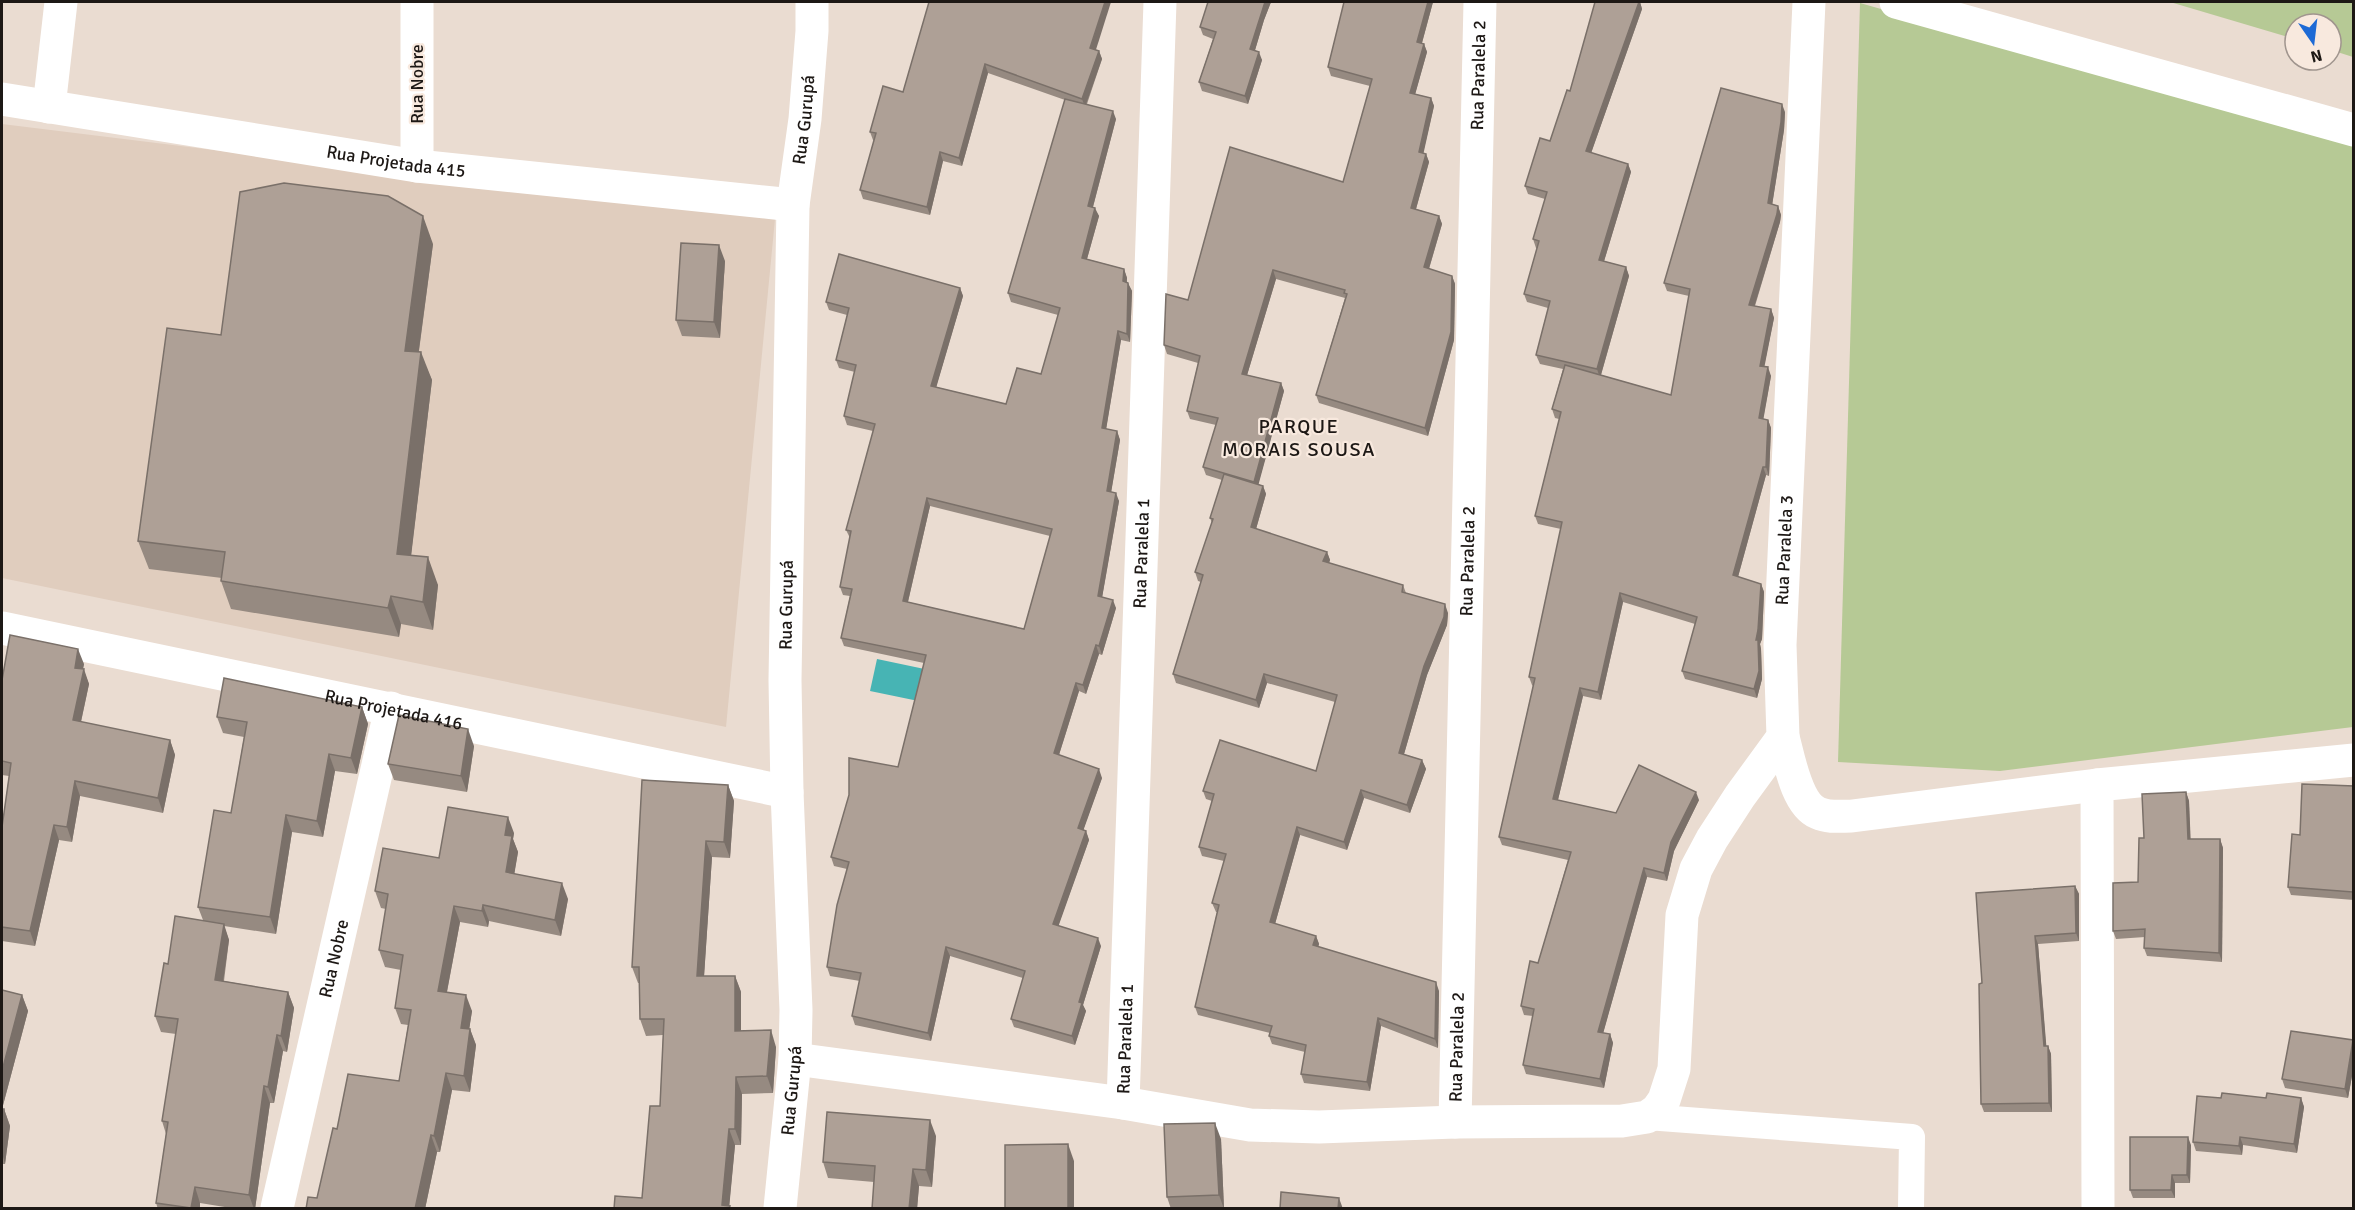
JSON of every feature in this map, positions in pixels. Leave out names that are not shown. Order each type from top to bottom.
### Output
[{"type":"street","points":[[49,107],[61,2]]},
{"type":"street","name":"Rua Nobre","points":[[417,2],[417,166]]},
{"type":"street","name":"Rua Gurupá","points":[[780,1209],[795,1059],[796,1010],[787,792],[786,680],[793,205],[805,119],[812,2]]},
{"type":"street","name":"Rua Paralela 1","points":[[1123,1103],[1160,2]]},
{"type":"street","name":"Rua Paralela 2","points":[[1455,1122],[1480,2]]},
{"type":"street","name":"Rua Paralela 3","points":[[1809,2],[1780,645],[1783,737],[1800,792],[1807,806],[1817,813],[1830,816],[1852,816],[2097,785],[2354,760]]},
{"type":"street","points":[[1896,2],[2354,130]]},
{"type":"street","name":"Rua Projetada 415","points":[[2,99],[417,166],[793,205]]},
{"type":"street","name":"Rua Projetada 416","points":[[2,628],[787,792]]},
{"type":"street","name":"Rua Nobre","points":[[277,1209],[391,708]]},
{"type":"street","points":[[795,1059],[1123,1103],[1250,1125],[1319,1127],[1455,1122],[1622,1121],[1647,1117],[1657,1110],[1664,1100],[1674,1070],[1682,915],[1696,869],[1712,838],[1783,737]]},
{"type":"street","points":[[2097,785],[2098,1209]]},
{"type":"lane","points":[[1647,1117],[1911,1137],[1911,1209]]},
{"type":"shaded area","points":[[2,124],[775,219],[726,727],[2,578]]},
{"type":"green space","points":[[2170,2],[2353,2],[2353,57],[2343,54],[2343,12],[2283,12],[2283,35]]},
{"type":"green space","points":[[1860,3],[2353,144],[2353,727],[2000,771],[1838,762]]},
{"type":"water","points":[[877,659],[934,671],[928,703],[870,691]]},
{"type":"building","points":[[929,2],[1105,2],[1090,48],[1099,51],[1082,99],[985,64],[959,158],[940,152],[927,207],[860,190],[876,133],[870,132],[883,86],[903,92]]},
{"type":"building","points":[[1208,2],[1265,2],[1250,49],[1259,52],[1245,96],[1199,82],[1216,32],[1200,27]]},
{"type":"building","points":[[1344,2],[1428,2],[1417,42],[1424,44],[1410,93],[1431,98],[1419,152],[1426,154],[1411,208],[1439,216],[1424,267],[1452,276],[1451,332],[1425,428],[1316,395],[1347,294],[1344,293],[1345,290],[1273,270],[1242,374],[1281,383],[1254,482],[1203,467],[1218,418],[1187,411],[1200,356],[1164,345],[1166,294],[1188,300],[1230,147],[1343,182],[1372,79],[1328,67]]},
{"type":"building","points":[[1595,2],[1639,2],[1586,151],[1628,164],[1599,260],[1626,267],[1597,369],[1536,355],[1550,301],[1524,294],[1539,241],[1533,239],[1547,192],[1525,186],[1540,138],[1550,141],[1567,90],[1570,91]]},
{"type":"building","points":[[1721,88],[1782,104],[1768,203],[1778,206],[1777,214],[1749,305],[1771,309],[1760,366],[1768,367],[1759,418],[1768,420],[1766,467],[1763,467],[1733,575],[1761,584],[1756,640],[1758,640],[1759,671],[1754,689],[1682,671],[1697,617],[1620,593],[1598,692],[1580,688],[1553,799],[1616,813],[1639,765],[1696,792],[1671,842],[1664,873],[1644,868],[1598,1032],[1610,1034],[1600,1079],[1523,1065],[1534,1009],[1521,1006],[1530,961],[1538,963],[1571,852],[1499,837],[1535,678],[1529,677],[1562,522],[1535,516],[1561,412],[1552,409],[1565,365],[1671,395],[1690,289],[1664,283]]},
{"type":"building","points":[[1065,99],[1113,111],[1088,206],[1095,208],[1082,258],[1124,269],[1123,281],[1128,283],[1127,334],[1118,331],[1102,428],[1117,431],[1107,491],[1116,493],[1098,596],[1113,600],[1099,646],[1096,645],[1083,685],[1076,683],[1054,753],[1099,769],[1078,828],[1086,831],[1053,924],[1098,938],[1079,1002],[1082,1003],[1072,1036],[1011,1019],[1025,971],[946,947],[928,1033],[852,1016],[861,973],[827,967],[837,905],[849,862],[831,857],[849,795],[849,758],[898,767],[926,655],[841,638],[852,589],[840,587],[851,531],[846,530],[875,424],[844,416],[856,365],[836,360],[849,308],[826,302],[839,254],[960,288],[931,386],[1006,404],[1017,368],[1041,374],[1060,308],[1008,293]],"holes":[[[927,498],[1052,529],[1024,629],[903,601]]]},
{"type":"building","points":[[284,183],[388,196],[423,216],[405,351],[421,352],[397,554],[428,557],[423,602],[391,596],[388,608],[221,581],[225,552],[138,541],[167,328],[221,335],[240,192]]},
{"type":"building","points":[[681,243],[719,245],[714,322],[676,320]]},
{"type":"building","points":[[1224,474],[1263,486],[1251,527],[1327,552],[1323,561],[1403,585],[1402,592],[1445,604],[1444,617],[1424,666],[1399,753],[1422,760],[1407,805],[1361,790],[1344,842],[1297,827],[1270,922],[1316,936],[1313,945],[1436,982],[1435,1039],[1378,1018],[1367,1082],[1301,1074],[1306,1045],[1269,1036],[1272,1026],[1195,1007],[1219,905],[1212,903],[1226,854],[1199,847],[1214,794],[1203,791],[1220,740],[1316,771],[1337,695],[1264,674],[1256,700],[1173,674],[1203,575],[1195,572],[1213,519],[1210,518]]},
{"type":"building","points":[[10,635],[78,649],[75,668],[84,669],[73,720],[170,740],[158,798],[75,781],[67,827],[54,825],[30,931],[2,927],[2,827],[11,763],[2,761],[2,680]]},
{"type":"building","points":[[224,678],[362,707],[351,758],[329,754],[317,821],[286,815],[270,917],[198,907],[214,810],[231,813],[247,722],[217,717]]},
{"type":"building","points":[[399,715],[468,729],[461,776],[388,764]]},
{"type":"building","points":[[642,780],[728,785],[724,842],[706,841],[697,976],[735,976],[735,1031],[771,1030],[767,1076],[736,1077],[735,1129],[729,1129],[722,1205],[730,1206],[729,1209],[614,1209],[615,1196],[642,1198],[650,1106],[660,1106],[664,1019],[640,1019],[639,967],[632,967]]},
{"type":"building","points":[[2302,784],[2354,786],[2353,892],[2288,887],[2292,834],[2300,835]]},
{"type":"building","points":[[2186,792],[2188,839],[2220,839],[2219,953],[2144,948],[2145,929],[2113,931],[2113,883],[2138,882],[2139,838],[2144,838],[2142,794]]},
{"type":"building","points":[[448,807],[508,817],[505,835],[512,836],[506,872],[562,883],[555,920],[483,905],[482,911],[454,906],[438,991],[466,995],[461,1028],[470,1029],[464,1076],[446,1073],[434,1136],[431,1135],[415,1209],[306,1209],[308,1197],[317,1198],[333,1128],[337,1129],[348,1074],[399,1081],[411,1010],[395,1008],[403,955],[379,950],[388,894],[375,891],[383,848],[439,858]]},
{"type":"building","points":[[2075,886],[2076,933],[2035,936],[2044,1046],[2048,1046],[2049,1103],[1981,1104],[1979,984],[1982,983],[1976,893]]},
{"type":"building","points":[[175,916],[224,924],[215,980],[288,992],[281,1036],[277,1035],[268,1087],[264,1086],[249,1195],[195,1187],[191,1208],[156,1203],[168,1122],[162,1121],[178,1019],[155,1016],[164,963],[168,964]]},
{"type":"building","points":[[2,990],[22,995],[2,1071]]},
{"type":"building","points":[[2291,1031],[2353,1040],[2345,1089],[2282,1079]]},
{"type":"building","points":[[2222,1093],[2266,1098],[2267,1093],[2301,1098],[2294,1144],[2240,1137],[2239,1146],[2193,1142],[2197,1096],[2221,1098]]},
{"type":"building","points":[[827,1112],[930,1120],[926,1170],[913,1169],[909,1209],[872,1209],[875,1166],[823,1162]]},
{"type":"building","points":[[1215,1123],[1219,1195],[1167,1197],[1164,1124]]},
{"type":"building","points":[[2130,1137],[2188,1137],[2187,1175],[2172,1175],[2171,1190],[2130,1190]]},
{"type":"building","points":[[1068,1144],[1068,1209],[1005,1209],[1005,1145]]},
{"type":"building","points":[[1281,1192],[1339,1198],[1338,1209],[1280,1209]]},
{"type":"district","name":"PARQUE MORAIS SOUSA","points":[[1299,438]]}]
